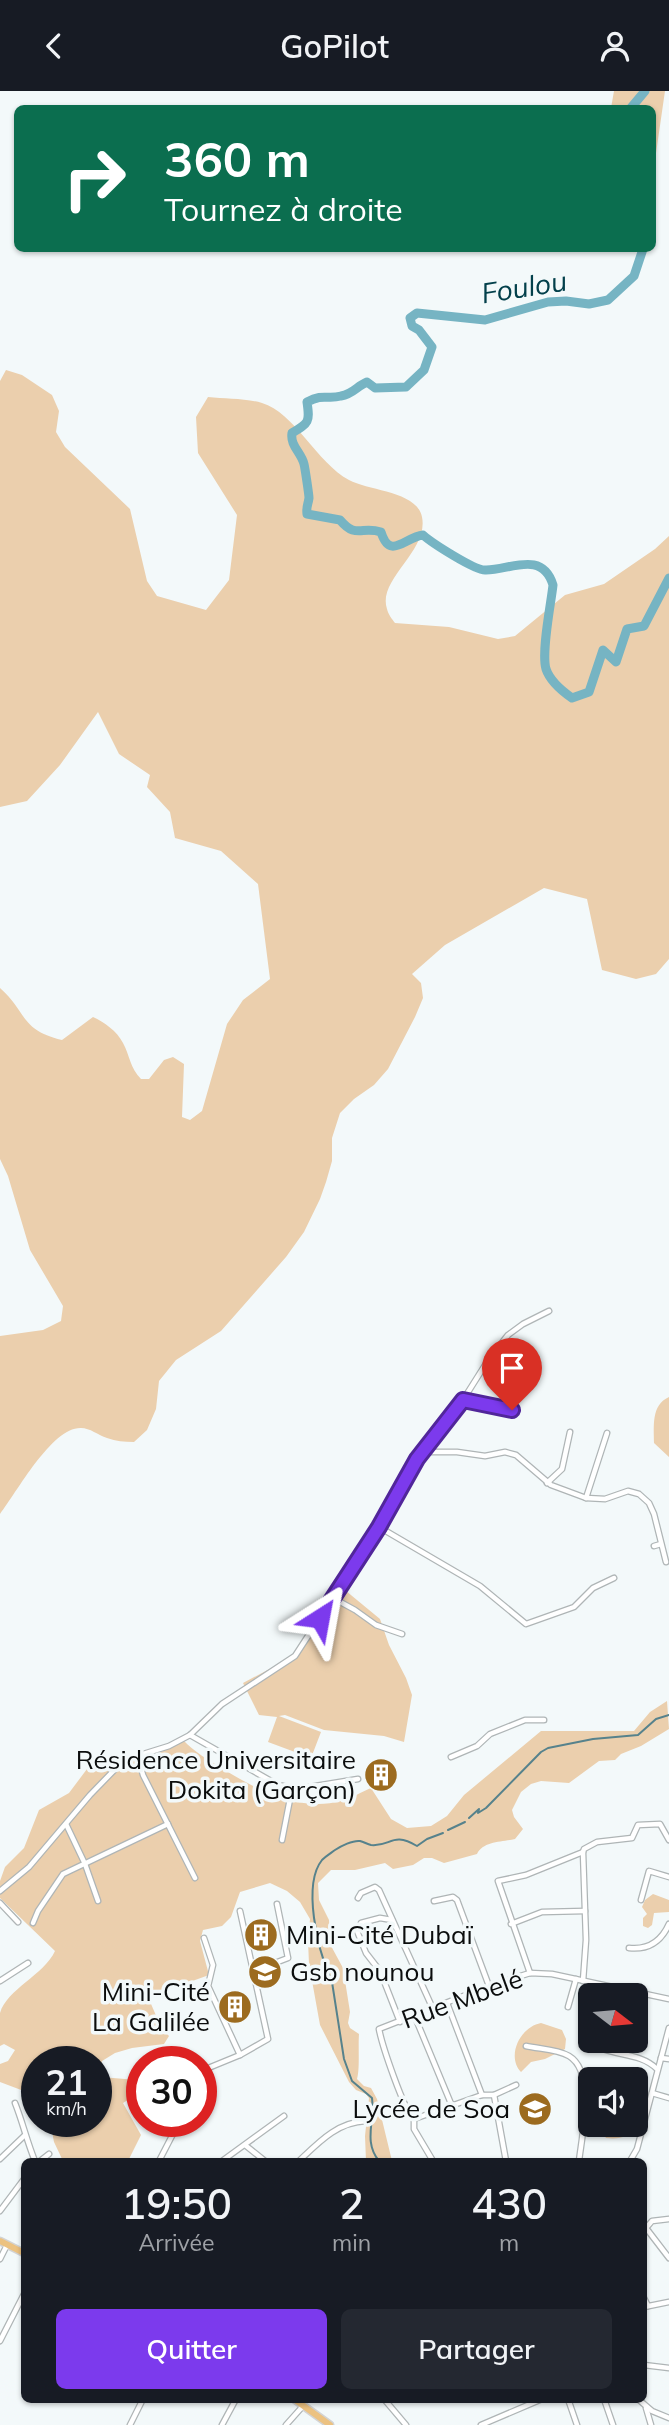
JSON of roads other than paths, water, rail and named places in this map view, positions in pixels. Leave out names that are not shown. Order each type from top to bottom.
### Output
[{"type":"main road","points":[[0,2241],[21,2251]]},
{"type":"main road","points":[[300,2403],[330,2425]]},
{"type":"street","points":[[0,1891],[29,1867],[116,1766],[124,1760],[175,1744],[190,1735],[222,1704],[295,1656],[379,1527],[403,1481],[463,1400],[487,1362],[508,1335],[549,1311]]},
{"type":"street","points":[[463,1400],[512,1410]]},
{"type":"street","points":[[547,1483],[562,1469],[570,1431]]},
{"type":"street","points":[[586,1498],[607,1433]]},
{"type":"street","points":[[422,1452],[457,1451],[485,1456],[511,1453],[547,1483],[586,1498],[605,1499],[628,1491],[639,1494],[649,1503],[654,1514],[665,1560],[659,1562]]},
{"type":"street","points":[[379,1527],[480,1586],[523,1623],[574,1607],[593,1588],[614,1578]]},
{"type":"street","points":[[654,1546],[661,1544]]},
{"type":"street","points":[[333,1598],[355,1609],[376,1625],[402,1633]]},
{"type":"street","points":[[451,1757],[477,1746],[490,1734],[525,1720],[544,1720]]},
{"type":"street","points":[[190,1735],[261,1778],[285,1787],[297,1789],[358,1779]]},
{"type":"street","points":[[144,1755],[140,1764],[143,1775],[195,1878]]},
{"type":"street","points":[[282,1840],[290,1799],[285,1787]]},
{"type":"street","points":[[66,1824],[85,1864],[98,1901]]},
{"type":"street","points":[[33,1923],[62,1874],[167,1824]]},
{"type":"street","points":[[583,1981],[583,1849],[597,1842],[632,1838],[638,1825],[660,1824],[669,1840]]},
{"type":"street","points":[[530,1973],[498,1881],[526,1875],[583,1852]]},
{"type":"street","points":[[641,1900],[649,1871],[669,1877]]},
{"type":"street","points":[[358,1898],[361,1893],[377,1888],[433,2009]]},
{"type":"street","points":[[434,1901],[453,1897],[457,1900],[489,1986]]},
{"type":"street","points":[[0,1903],[18,1922]]},
{"type":"street","points":[[254,1971],[288,1958],[276,1904]]},
{"type":"street","points":[[217,2064],[268,2039],[240,1910]]},
{"type":"street","points":[[511,1924],[542,1912],[585,1912]]},
{"type":"street","points":[[392,1920],[380,1918],[361,1923],[357,1931],[366,1952],[380,1971],[400,2022]]},
{"type":"street","points":[[629,1948],[648,1947],[665,1933],[669,1924]]},
{"type":"street","points":[[204,1938],[213,1965],[208,1986],[240,2055]]},
{"type":"street","points":[[0,1981],[28,1963]]},
{"type":"street","name":"Rue Mbelé","points":[[414,2119],[409,2115],[399,2090],[379,2029],[530,1973],[552,1973],[591,1983]]},
{"type":"street","points":[[568,2007],[576,1979]]},
{"type":"street","name":"Rue Mbelé","points":[[648,1995],[669,1999]]},
{"type":"street","points":[[447,2003],[482,2095]]},
{"type":"street","points":[[415,2017],[452,2106]]},
{"type":"street","points":[[632,2158],[637,2149],[669,2028]]},
{"type":"street","points":[[526,2046],[572,2057],[584,2078],[587,2111],[579,2158]]},
{"type":"street","points":[[616,2053],[642,2059],[658,2070]]},
{"type":"street","points":[[661,2057],[669,2059]]},
{"type":"street","points":[[431,2158],[414,2129],[414,2119],[482,2095],[494,2095],[516,2085]]},
{"type":"street","points":[[652,2093],[669,2098]]},
{"type":"street","points":[[494,2095],[505,2158]]},
{"type":"street","points":[[15,2103],[21,2117]]},
{"type":"street","points":[[226,2158],[284,2116]]},
{"type":"street","points":[[302,2158],[330,2132],[366,2121]]},
{"type":"street","points":[[0,2159],[23,2137]]},
{"type":"street","points":[[25,2137],[36,2158]]},
{"type":"street","points":[[161,2158],[171,2137]]},
{"type":"street","points":[[245,2145],[261,2158]]},
{"type":"street","points":[[43,2158],[49,2154]]},
{"type":"street","points":[[0,2211],[21,2183]]},
{"type":"street","points":[[647,2227],[652,2221],[669,2219]]},
{"type":"street","points":[[647,2229],[669,2258]]},
{"type":"street","points":[[0,2259],[8,2244]]},
{"type":"street","points":[[0,2341],[21,2300]]},
{"type":"street","points":[[647,2307],[669,2302]]},
{"type":"street","points":[[647,2365],[669,2368]]},
{"type":"street","points":[[130,2425],[141,2403]]},
{"type":"street","points":[[222,2425],[234,2403]]},
{"type":"street","points":[[387,2403],[406,2425]]},
{"type":"street","points":[[481,2425],[533,2403]]},
{"type":"street","points":[[569,2403],[577,2425]]},
{"type":"street","points":[[605,2403],[613,2425]]},
{"type":"street","points":[[642,2403],[669,2418]]},
{"type":"street","points":[[286,2425],[304,2406]]},
{"type":"street","points":[[646,2407],[651,2425]]},
{"type":"waterway","name":"Foulou","points":[[633,105],[645,91]]},
{"type":"waterway","name":"Foulou","points":[[642,252],[634,276],[608,300],[589,304],[548,302],[485,320],[417,313],[410,318],[412,326],[419,330],[432,347],[424,370],[406,387],[375,388],[367,382],[345,395],[307,402],[307,421],[292,433],[292,438],[305,466],[309,498],[307,514],[340,520],[355,531],[381,532],[385,541],[393,546],[423,535],[480,569],[524,564],[541,568],[548,574],[553,585],[545,640],[546,669],[553,682],[572,698],[589,692],[603,650],[616,662],[627,629],[644,626],[669,578]]},
{"type":"waterway","points":[[469,1818],[479,1809],[478,1813],[486,1808],[548,1748],[593,1739],[638,1735],[656,1719],[669,1715]]},
{"type":"waterway","points":[[448,1830],[465,1822]]},
{"type":"waterway","points":[[330,1977],[314,1918],[313,1885],[322,1860],[338,1848],[354,1841],[378,1845],[402,1840],[417,1846],[443,1833]]},
{"type":"waterway","points":[[332,1982],[344,2059],[352,2081],[372,2098],[371,2139],[377,2158]]},
{"type":"place","name":"Résidence Universitaire Dokita (Garçon)","points":[[381,1775]]},
{"type":"place","name":"Mini-Cité Dubaï","points":[[261,1935]]},
{"type":"place","name":"Gsb nounou","points":[[265,1972]]},
{"type":"place","name":"Mini-Cité La Galilée","points":[[235,2007]]},
{"type":"place","name":"Lycée de Soa","points":[[535,2109]]}]
